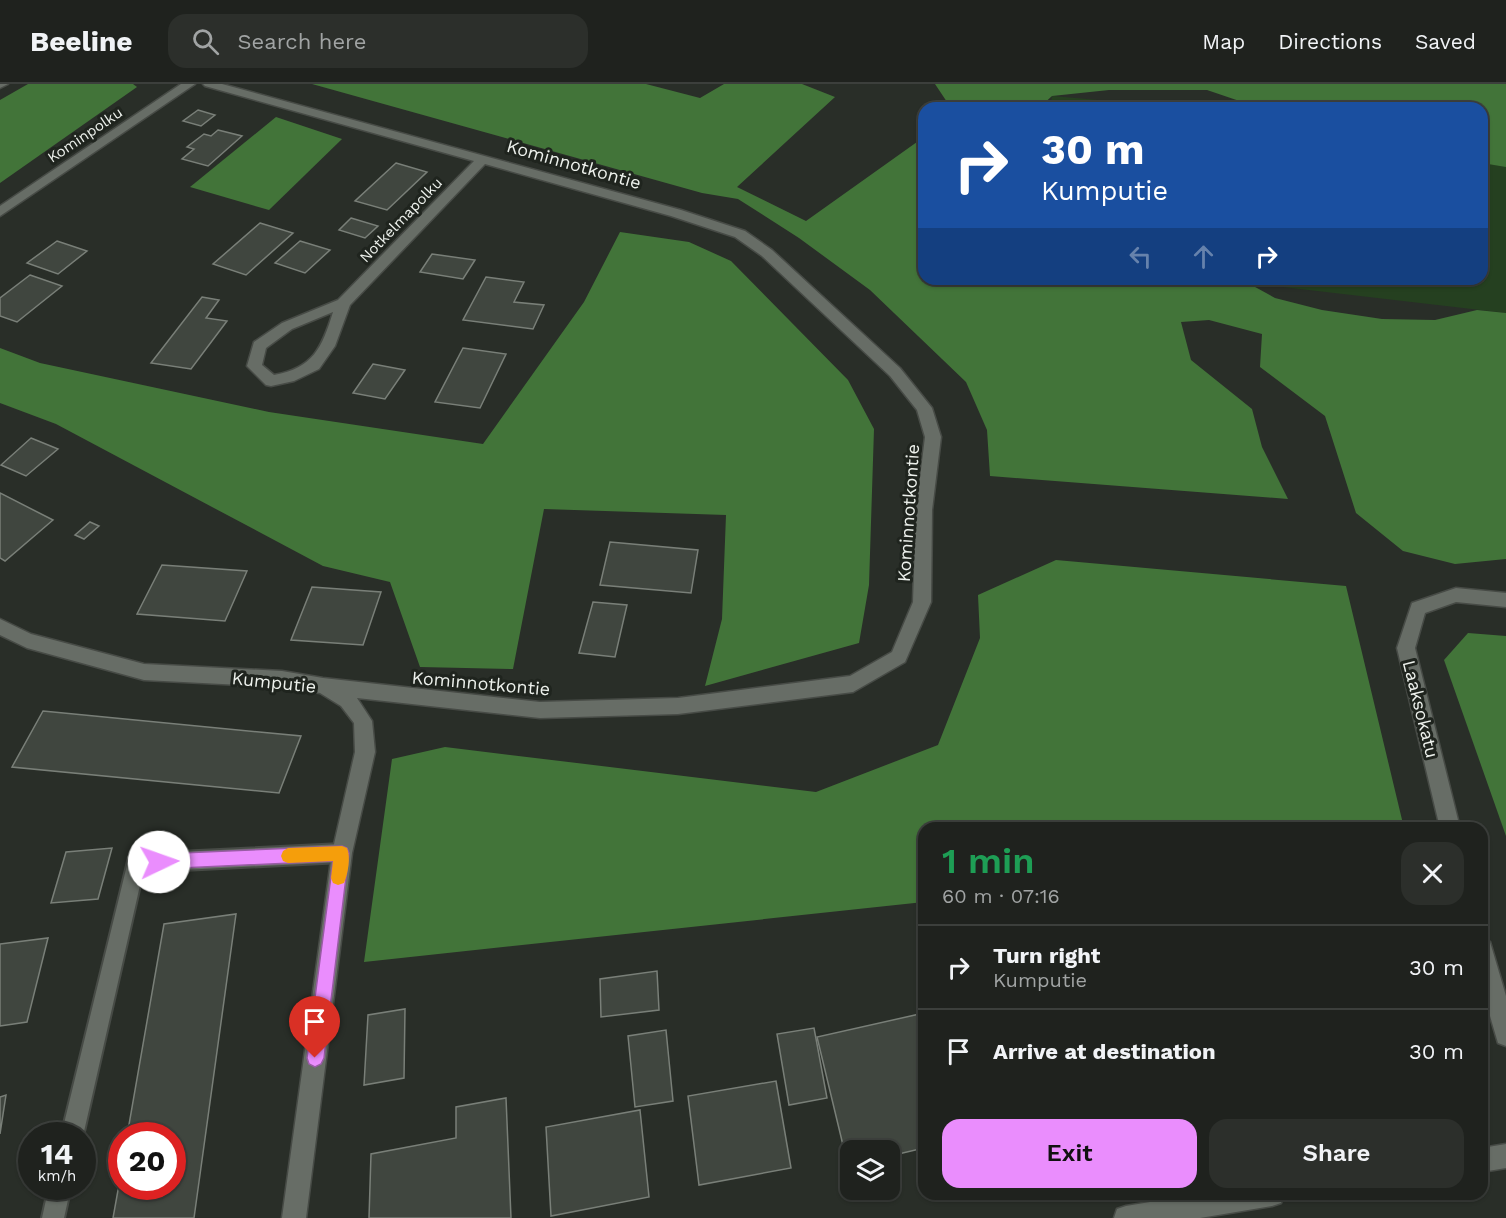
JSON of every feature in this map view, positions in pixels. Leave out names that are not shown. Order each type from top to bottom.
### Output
[{"type":"street","name":"Kominpolku","points":[[0,212],[189,84]]},
{"type":"street","name":"Kominnotkontie","points":[[209,84],[676,213],[740,234],[767,253],[895,372],[924,408],[933,437],[924,510],[922,602],[898,657],[853,684],[678,706],[540,710],[323,686]]},
{"type":"street","name":"Notkelmapolku","points":[[343,303],[330,344],[313,368],[291,379],[271,381],[254,366],[259,346],[287,326],[343,303],[483,159]]},
{"type":"street","name":"Laaksokatu","points":[[1449,822],[1406,648],[1418,608],[1456,595],[1506,600]]},
{"type":"street","name":"Kumputie","points":[[0,626],[27,640],[144,672],[282,679],[323,686],[348,700],[363,721],[365,752],[342,853],[294,1218]]},
{"type":"street","points":[[1488,971],[1506,1035]]},
{"type":"street","points":[[1488,1159],[1506,1156]]},
{"type":"street","points":[[1126,1218],[1236,1200]]},
{"type":"lane","points":[[75,1122],[136,863],[342,853]]},
{"type":"lane","points":[[53,1218],[57,1200]]},
{"type":"green space","points":[[28,84],[133,84],[137,87],[0,183],[0,100]]},
{"type":"green space","points":[[312,84],[646,84],[700,98],[724,84],[802,84],[835,97],[737,187],[806,221],[918,141],[918,285],[1251,285],[1275,298],[1322,310],[1382,319],[1435,320],[1477,310],[1506,313],[1506,559],[1455,564],[1403,551],[1356,513],[1325,416],[1260,367],[1262,334],[1209,320],[1181,322],[1191,360],[1252,409],[1262,447],[1288,499],[990,476],[987,430],[966,382],[870,290],[799,238],[738,199],[702,193]]},
{"type":"green space","points":[[935,84],[1506,84],[1506,167],[1488,164],[1488,102],[1242,102],[1207,90],[1109,90],[1052,96],[1046,102],[947,102]]},
{"type":"green space","points":[[1052,96],[1121,102],[1051,102]]},
{"type":"green space","points":[[276,117],[342,139],[269,210],[190,187]]},
{"type":"green space","points":[[1488,162],[1506,166],[1506,313],[1266,285],[1488,285]]},
{"type":"green space","points":[[620,232],[689,242],[731,261],[848,380],[874,429],[869,585],[859,643],[705,686],[722,619],[726,515],[544,509],[513,669],[420,667],[390,582],[323,566],[56,424],[0,403],[0,348],[40,363],[269,412],[483,444],[584,302]]},
{"type":"green space","points":[[1056,560],[1346,586],[1403,822],[918,822],[918,903],[364,962],[392,759],[445,747],[816,792],[938,745],[980,638],[978,595]]},
{"type":"green space","points":[[1468,633],[1506,636],[1506,836],[1444,660]]},
{"type":"building","points":[[198,110],[215,115],[201,126],[183,121]]},
{"type":"building","points":[[218,130],[242,136],[208,166],[182,159],[194,149],[187,147],[204,134],[211,136]]},
{"type":"building","points":[[396,163],[427,172],[387,210],[355,201]]},
{"type":"building","points":[[351,218],[378,226],[365,238],[339,230]]},
{"type":"building","points":[[260,223],[293,233],[246,275],[213,264]]},
{"type":"building","points":[[57,241],[87,251],[58,274],[27,263]]},
{"type":"building","points":[[300,241],[330,250],[305,273],[275,263]]},
{"type":"building","points":[[432,254],[475,260],[463,279],[420,272]]},
{"type":"building","points":[[30,275],[62,286],[17,322],[0,316],[0,298]]},
{"type":"building","points":[[486,277],[524,282],[514,302],[544,305],[533,329],[463,320]]},
{"type":"building","points":[[202,297],[219,300],[206,318],[227,321],[191,369],[151,363]]},
{"type":"building","points":[[463,348],[506,354],[480,408],[435,402]]},
{"type":"building","points":[[373,364],[405,370],[385,399],[353,393]]},
{"type":"building","points":[[31,438],[58,449],[26,476],[1,465]]},
{"type":"building","points":[[0,493],[53,520],[5,561],[0,558]]},
{"type":"building","points":[[90,522],[99,526],[84,539],[75,535]]},
{"type":"building","points":[[610,542],[698,550],[691,593],[600,585]]},
{"type":"building","points":[[162,565],[247,571],[225,621],[137,614]]},
{"type":"building","points":[[312,587],[381,592],[363,645],[291,640]]},
{"type":"building","points":[[593,602],[627,605],[615,657],[579,653]]},
{"type":"building","points":[[43,711],[301,736],[279,793],[12,767]]},
{"type":"building","points":[[112,848],[98,899],[51,903],[66,852]]},
{"type":"building","points":[[236,914],[194,1218],[113,1218],[116,1200],[186,1200],[186,1122],[129,1122],[164,924]]},
{"type":"building","points":[[48,938],[27,1022],[0,1026],[0,944]]},
{"type":"building","points":[[657,971],[659,1010],[601,1017],[600,979]]},
{"type":"building","points":[[405,1009],[404,1078],[364,1085],[368,1015]]},
{"type":"building","points":[[918,1014],[918,1149],[900,1154],[900,1140],[842,1140],[817,1037]]},
{"type":"building","points":[[814,1028],[827,1098],[789,1105],[777,1034]]},
{"type":"building","points":[[666,1030],[673,1101],[635,1107],[628,1036]]},
{"type":"building","points":[[776,1081],[791,1168],[699,1185],[688,1096]]},
{"type":"building","points":[[6,1095],[0,1134],[0,1097]]},
{"type":"building","points":[[506,1098],[511,1218],[369,1218],[371,1154],[456,1138],[456,1107]]},
{"type":"building","points":[[640,1110],[649,1197],[551,1216],[546,1127]]},
{"type":"slow traffic","points":[[288,856],[342,853],[338,878]]},
{"type":"route","points":[[159,862],[342,853],[315,1058]]}]
